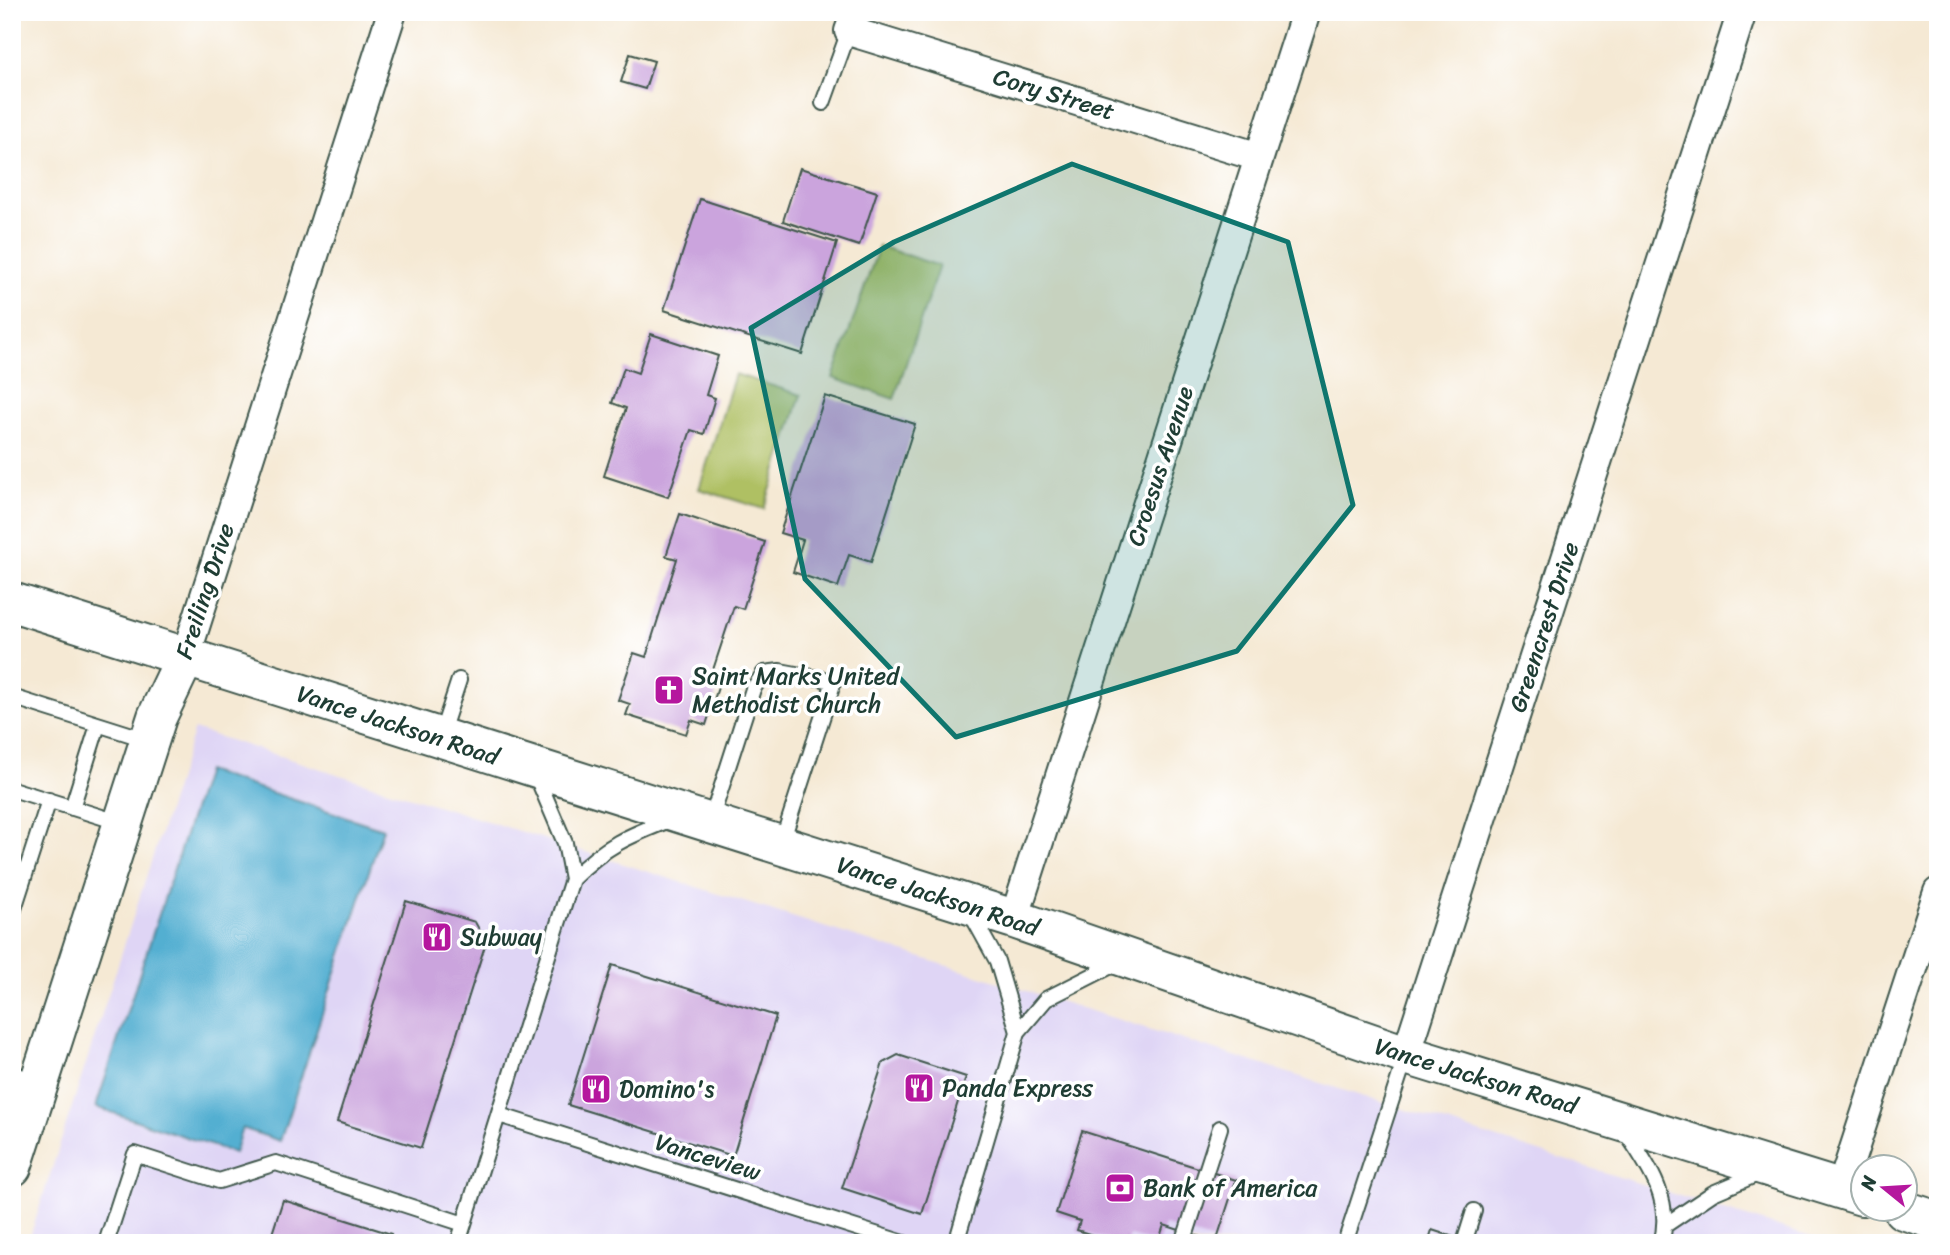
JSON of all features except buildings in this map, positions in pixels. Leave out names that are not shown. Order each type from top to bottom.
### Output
[{"type":"main road","name":"Vance Jackson Road","points":[[12,602],[1014,919],[1406,1055],[1848,1192]]},
{"type":"main road","name":"Freiling Drive","points":[[15,1148],[26,1078],[123,823],[149,741],[185,658]]},
{"type":"main road","points":[[1918,1214],[1938,1221]]},
{"type":"street","name":"Freiling Drive","points":[[185,658],[392,12]]},
{"type":"street","name":"Croesus Avenue","points":[[1014,919],[1306,12]]},
{"type":"street","name":"Greencrest Drive","points":[[1406,1055],[1742,12]]},
{"type":"street","name":"Cory Street","points":[[853,22],[1259,157]]},
{"type":"street","points":[[1863,1154],[1938,892]]},
{"type":"lane","points":[[823,103],[853,22]]},
{"type":"lane","points":[[458,1243],[572,879],[599,852],[628,835],[697,819],[753,689],[764,673],[780,671],[834,681],[781,846]]},
{"type":"lane","points":[[440,738],[459,680]]},
{"type":"lane","points":[[12,697],[149,741]]},
{"type":"lane","points":[[72,808],[99,725]]},
{"type":"lane","points":[[531,767],[565,843],[572,879]]},
{"type":"lane","points":[[12,789],[123,823]]},
{"type":"lane","points":[[12,915],[49,800]]},
{"type":"lane","points":[[966,904],[997,961],[1018,1032]]},
{"type":"lane","points":[[956,1243],[1018,1032],[1046,999],[1082,978],[1128,959]]},
{"type":"lane","name":"Greencrest Drive","points":[[1345,1243],[1406,1055]]},
{"type":"lane","name":"Vanceview","points":[[499,1115],[904,1243]]},
{"type":"lane","points":[[1618,1120],[1651,1170],[1660,1189],[1667,1224],[1661,1243]]},
{"type":"lane","points":[[1184,1243],[1220,1128]]},
{"type":"lane","points":[[106,1243],[135,1154],[219,1181],[276,1163],[464,1224]]},
{"type":"lane","points":[[1667,1224],[1713,1193],[1773,1168]]},
{"type":"lane","points":[[1464,1243],[1474,1211]]},
{"type":"highlighted area","points":[[1072,164],[1288,242],[1353,505],[1237,651],[956,737],[805,579],[751,328],[894,242]]},
{"type":"shaded area","points":[[194,729],[1829,1243],[28,1243]]},
{"type":"green space","points":[[879,246],[939,266],[894,399],[833,378]]},
{"type":"green space","points":[[735,374],[801,395],[764,509],[699,489]]},
{"type":"water","points":[[206,771],[383,829],[280,1141],[242,1128],[234,1153],[96,1107]]},
{"type":"place","name":"Saint Marks United Methodist Church","points":[[669,690]]},
{"type":"place","name":"Subway","points":[[437,937]]},
{"type":"place","name":"Panda Express","points":[[919,1088]]},
{"type":"place","name":"Domino's","points":[[596,1089]]},
{"type":"place","name":"Bank of America","points":[[1120,1188]]}]
